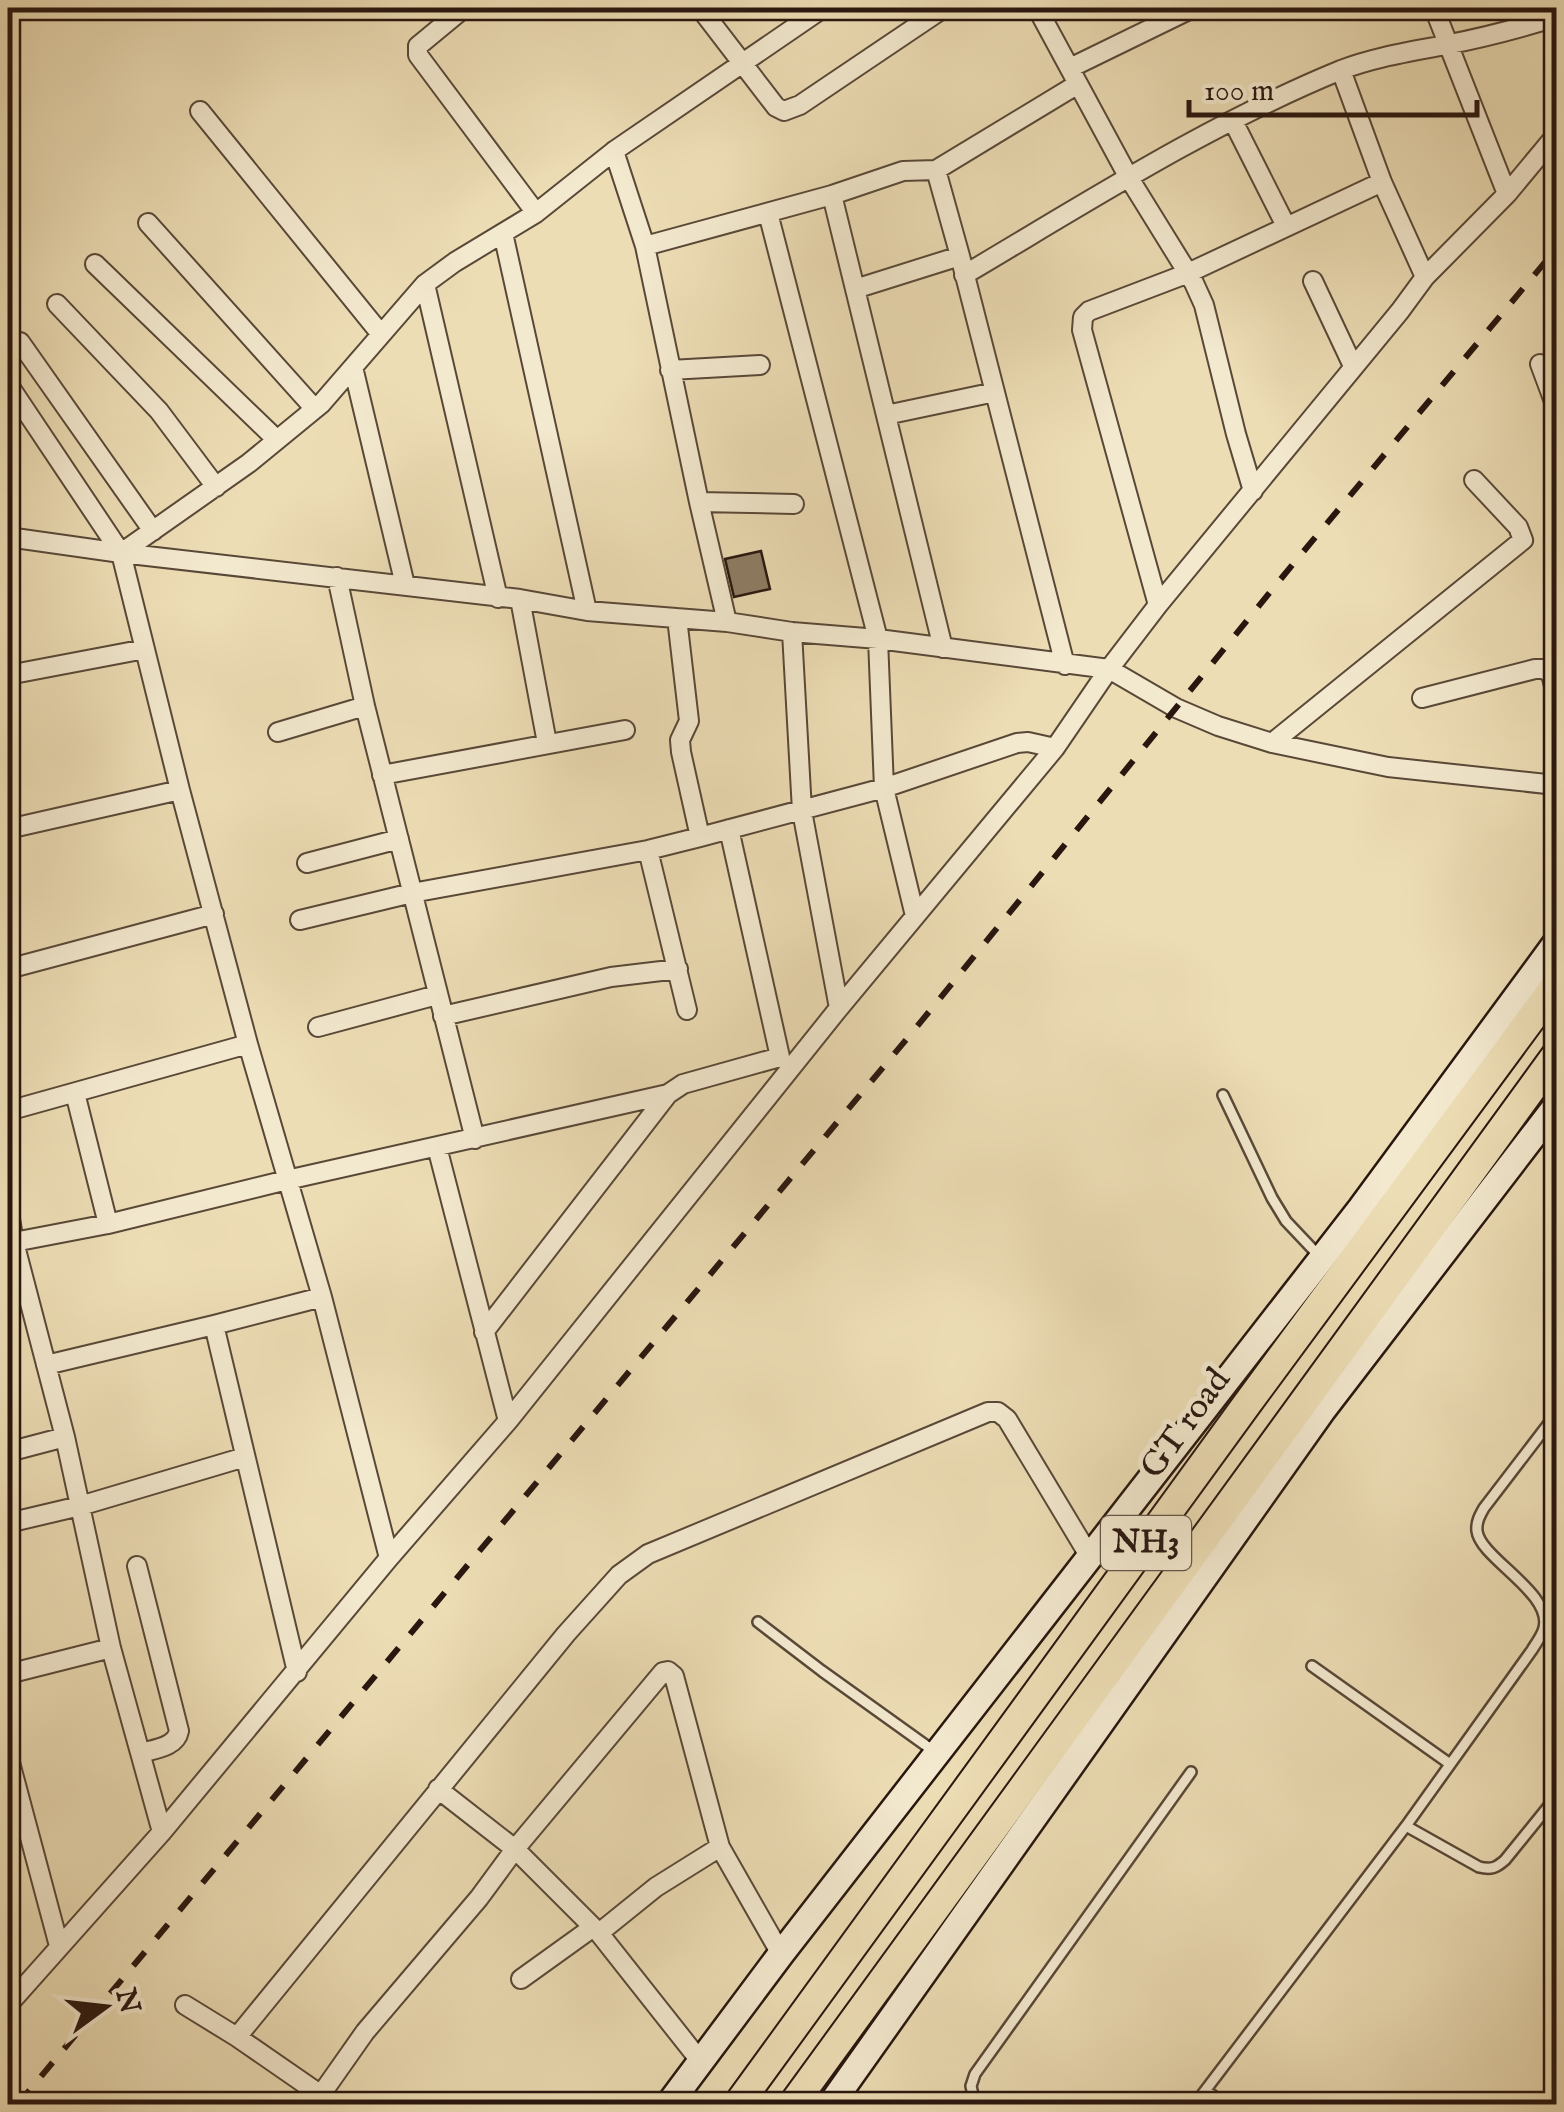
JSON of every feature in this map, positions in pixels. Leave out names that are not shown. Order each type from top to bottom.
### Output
[{"type":"highway","name":"GT road","points":[[738,2104],[1556,984]]},
{"type":"highway","name":"NH3","points":[[792,2104],[1556,1055]]},
{"type":"main road","points":[[668,2104],[1322,1258],[1556,944]]},
{"type":"main road","points":[[832,2104],[1322,1411],[1556,1106]]},
{"type":"street","points":[[464,8],[418,46],[418,54],[536,212]]},
{"type":"street","points":[[700,8],[776,107],[784,110],[793,109],[944,8]]},
{"type":"street","points":[[121,553],[216,486],[315,408],[424,284],[536,212],[614,151],[823,8]]},
{"type":"street","points":[[1037,8],[1129,178],[1194,284],[1207,318],[1253,491]]},
{"type":"street","points":[[645,246],[832,195],[903,171],[936,170],[1074,76],[1193,8]]},
{"type":"street","points":[[1434,8],[1508,194]]},
{"type":"street","points":[[964,275],[1233,121],[1341,70],[1385,55],[1448,45],[1556,16]]},
{"type":"street","points":[[1341,70],[1382,182],[1425,277]]},
{"type":"street","points":[[200,111],[380,334]]},
{"type":"street","points":[[1233,121],[1286,226]]},
{"type":"street","points":[[8,2005],[162,1832],[508,1421],[839,1008],[1055,748],[1158,606],[1425,277],[1508,194],[1556,135]]},
{"type":"street","points":[[614,151],[645,246],[727,622]]},
{"type":"street","points":[[936,170],[1065,664]]},
{"type":"street","points":[[1158,606],[1081,322],[1089,312],[1186,274],[1382,182]]},
{"type":"street","points":[[832,195],[943,648]]},
{"type":"street","points":[[768,213],[878,639],[884,788],[914,916]]},
{"type":"street","points":[[148,224],[315,408]]},
{"type":"street","points":[[504,233],[587,611]]},
{"type":"street","points":[[855,289],[960,256]]},
{"type":"street","points":[[94,264],[277,440]]},
{"type":"street","points":[[1312,281],[1353,366]]},
{"type":"street","points":[[424,284],[498,598]]},
{"type":"street","points":[[57,304],[158,411],[216,486]]},
{"type":"street","points":[[20,342],[153,531]]},
{"type":"street","points":[[1540,364],[1556,406]]},
{"type":"street","points":[[670,370],[760,365]]},
{"type":"street","points":[[354,367],[404,585]]},
{"type":"street","points":[[8,384],[121,553],[180,790],[248,1044],[322,1297],[389,1558]]},
{"type":"street","points":[[886,416],[995,392]]},
{"type":"street","points":[[1272,743],[1523,540],[1518,527],[1474,480]]},
{"type":"street","points":[[699,502],[794,504]]},
{"type":"street","points":[[8,536],[121,553],[520,599],[587,611],[727,622],[1109,669],[1176,708],[1272,743],[1388,767],[1556,785]]},
{"type":"street","points":[[336,577],[364,706],[475,1139]]},
{"type":"street","points":[[520,599],[547,743]]},
{"type":"street","points":[[677,618],[689,720],[680,740],[681,752],[700,838]]},
{"type":"street","points":[[792,632],[802,811],[839,1008]]},
{"type":"street","points":[[8,675],[145,649]]},
{"type":"street","points":[[1422,698],[1535,669],[1551,674],[1556,694]]},
{"type":"street","points":[[278,732],[364,706]]},
{"type":"street","points":[[382,776],[625,730]]},
{"type":"street","points":[[300,920],[412,893],[700,838],[884,788],[1016,743],[1055,748]]},
{"type":"street","points":[[8,829],[180,790]]},
{"type":"street","points":[[484,1332],[668,1094],[683,1084],[780,1057],[729,829]]},
{"type":"street","points":[[307,863],[399,839]]},
{"type":"street","points":[[648,850],[687,1010]]},
{"type":"street","points":[[8,968],[214,914]]},
{"type":"street","points":[[443,1016],[611,977],[678,969]]},
{"type":"street","points":[[318,1027],[437,994]]},
{"type":"street","points":[[8,1111],[248,1044]]},
{"type":"street","points":[[75,1094],[108,1224]]},
{"type":"street","points":[[14,1242],[108,1224],[668,1094]]},
{"type":"street","points":[[437,1148],[508,1421]]},
{"type":"street","points":[[8,1208],[65,1437],[111,1648],[162,1832]]},
{"type":"street","points":[[46,1365],[322,1297]]},
{"type":"street","points":[[214,1326],[297,1672]]},
{"type":"street","points":[[237,2037],[566,1634],[619,1575],[648,1554],[973,1417],[998,1412],[1007,1420],[1090,1557]]},
{"type":"street","points":[[8,1452],[65,1437]]},
{"type":"street","points":[[8,1522],[80,1506],[245,1457]]},
{"type":"street","points":[[136,1566],[179,1731],[173,1742],[140,1754]]},
{"type":"street","points":[[8,1674],[111,1648]]},
{"type":"street","points":[[185,2005],[327,2100],[365,2032],[663,1672],[668,1671],[674,1676],[720,1847],[781,1954]]},
{"type":"street","points":[[8,1755],[59,1946]]},
{"type":"street","points":[[438,1789],[515,1849],[595,1930],[701,2062]]},
{"type":"street","points":[[522,1979],[720,1847]]},
{"type":"lane","points":[[1222,1095],[1286,1221],[1322,1258]]},
{"type":"lane","points":[[1195,2104],[1406,1826],[1532,1650],[1545,1625],[1540,1606],[1484,1545],[1476,1529],[1484,1508],[1556,1414]]},
{"type":"lane","points":[[758,1622],[937,1753]]},
{"type":"lane","points":[[1312,1666],[1450,1764]]},
{"type":"lane","points":[[975,2104],[971,2086],[975,2074],[1192,1772]]},
{"type":"lane","points":[[1406,1826],[1478,1868],[1489,1870],[1506,1860],[1556,1797]]},
{"type":"lane","points":[[1206,2090],[1222,2104]]},
{"type":"building","points":[[761,551],[770,589],[734,597],[725,559]]},
{"type":"railway","points":[[18,2104],[915,1029],[1293,564],[1556,249]]}]
